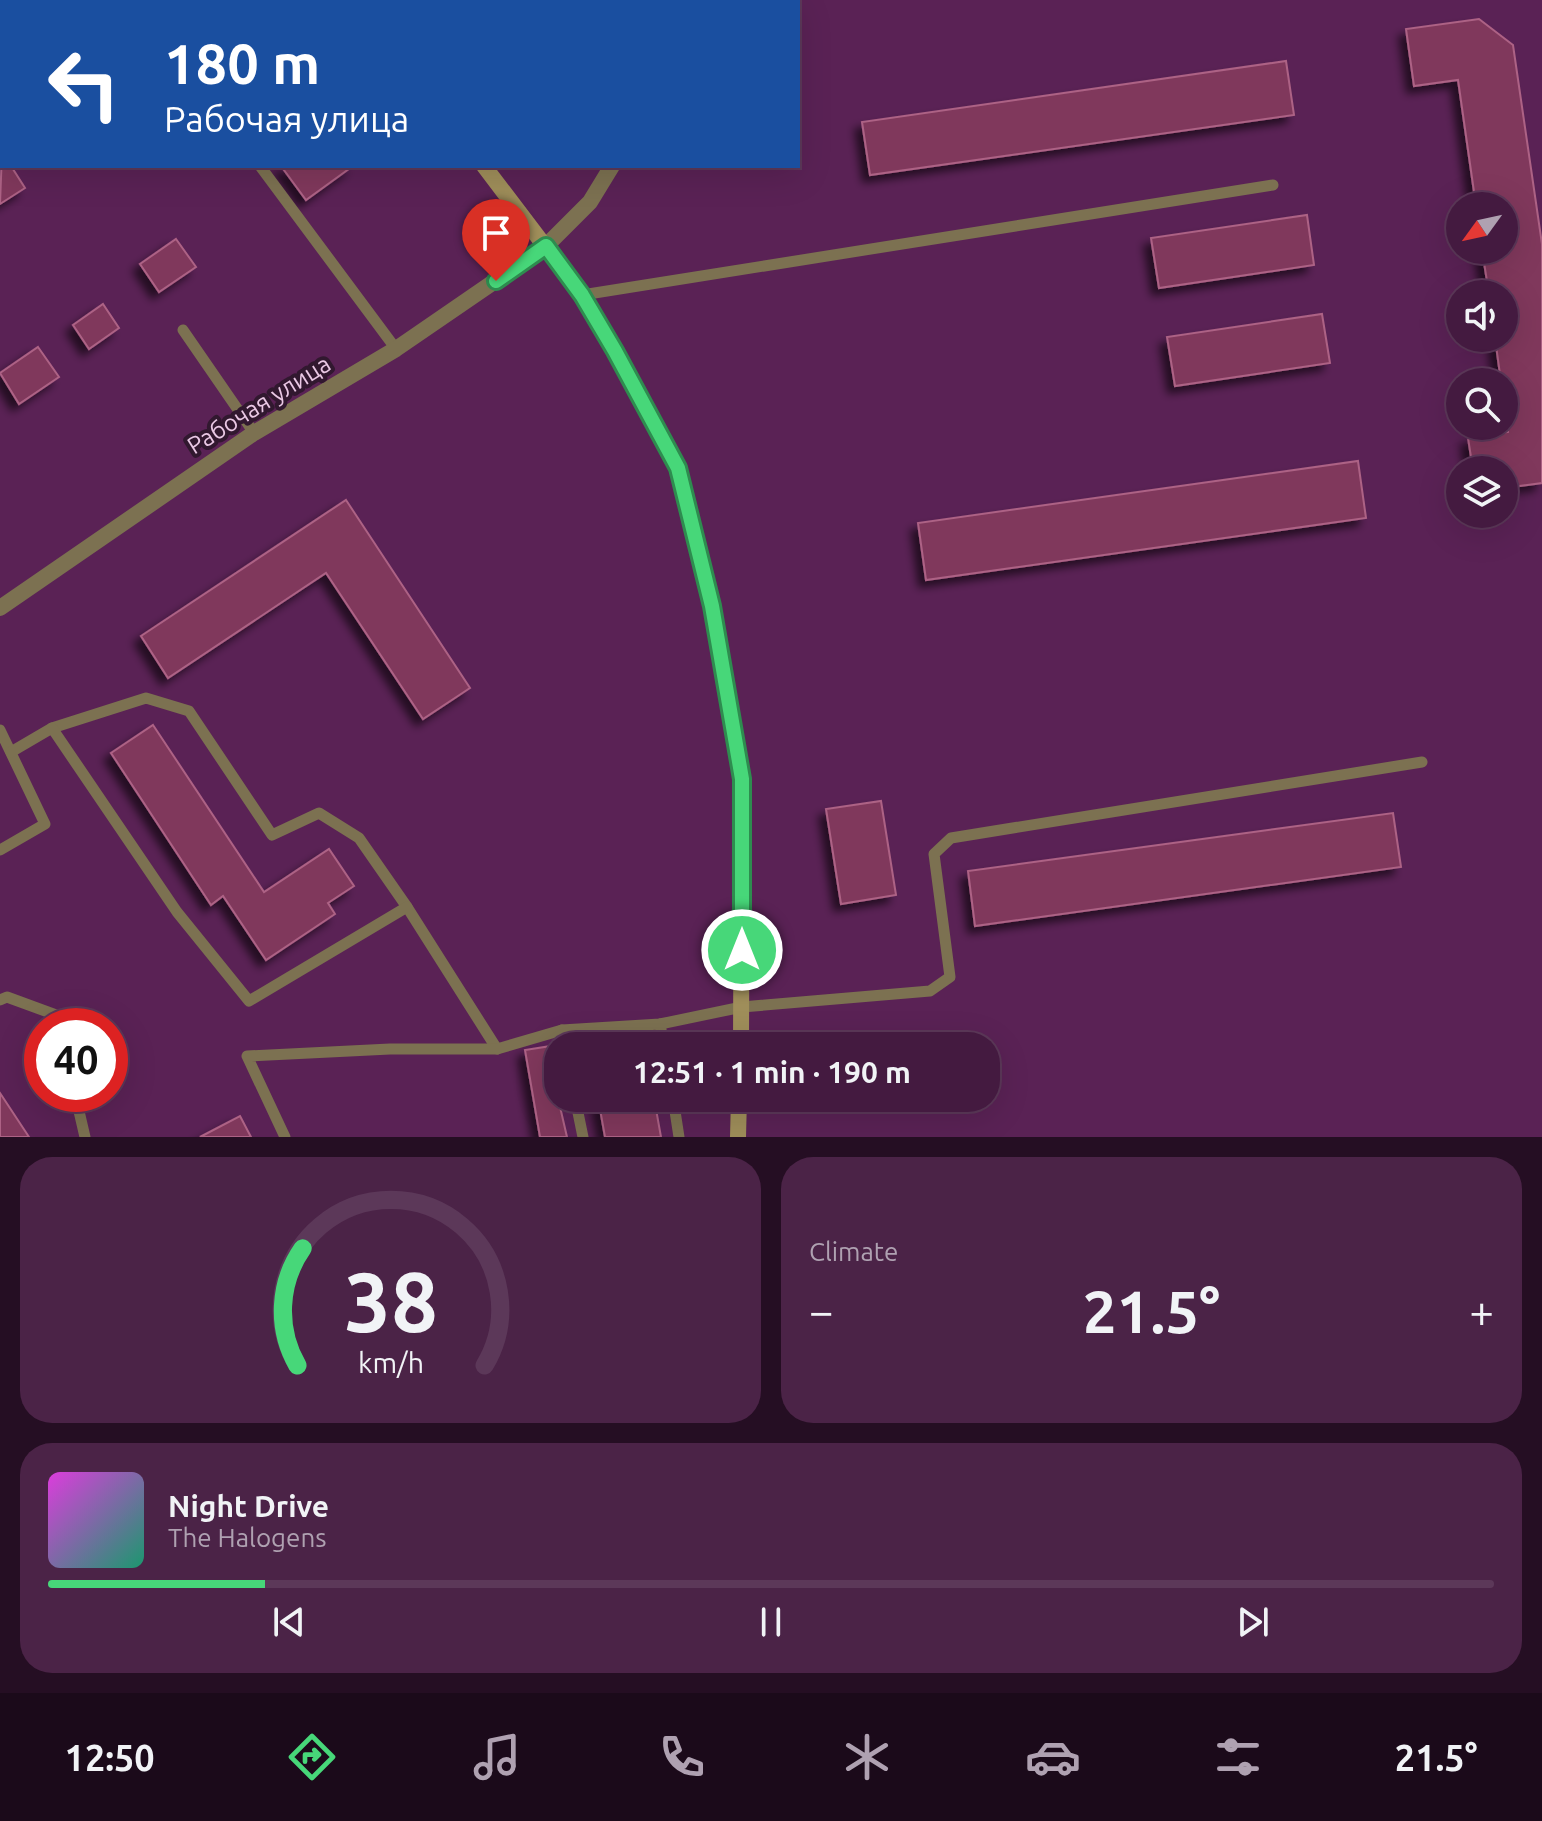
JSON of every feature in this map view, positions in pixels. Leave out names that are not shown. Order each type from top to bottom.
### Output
[{"type":"street","points":[[486,168],[582,295],[678,468],[712,606],[742,779],[741,1032]]},
{"type":"street","name":"Рабочая улица","points":[[0,608],[254,433],[396,349],[546,246],[590,202],[611,168]]},
{"type":"street","points":[[738,1137],[739,1112]]},
{"type":"lane","points":[[261,168],[396,349]]},
{"type":"lane","points":[[582,295],[1273,185]]},
{"type":"lane","points":[[183,330],[254,433]]},
{"type":"lane","points":[[11,752],[52,728],[146,698],[189,711],[272,835],[319,813],[359,838],[407,907],[497,1049]]},
{"type":"lane","points":[[52,728],[177,912],[249,1001],[407,907]]},
{"type":"lane","points":[[0,730],[45,824],[0,850]]},
{"type":"lane","points":[[285,1137],[247,1056],[390,1049],[497,1049],[562,1030],[660,1024],[742,1007],[930,991],[950,977],[934,854],[951,838],[1422,762]]},
{"type":"lane","points":[[0,1000],[7,997],[37,1008]]},
{"type":"lane","points":[[660,1024],[661,1032]]},
{"type":"lane","points":[[79,1112],[85,1137]]},
{"type":"lane","points":[[578,1112],[583,1137]]},
{"type":"lane","points":[[675,1112],[679,1137]]},
{"type":"building","points":[[1479,19],[1513,45],[1542,244],[1542,483],[1518,486],[1518,456],[1471,456],[1468,440],[1518,440],[1518,368],[1499,368],[1497,352],[1518,352],[1518,280],[1487,280],[1484,264],[1518,264],[1518,192],[1474,192],[1458,80],[1414,86],[1406,29]]},
{"type":"building","points":[[1286,61],[1294,115],[870,175],[862,122]]},
{"type":"building","points":[[1,168],[12,168],[25,188],[0,204]]},
{"type":"building","points":[[282,168],[350,168],[306,200]]},
{"type":"building","points":[[1307,215],[1314,265],[1159,288],[1151,238]]},
{"type":"building","points":[[176,239],[196,267],[159,292],[140,264]]},
{"type":"building","points":[[103,304],[119,328],[89,349],[73,325]]},
{"type":"building","points":[[1322,314],[1330,363],[1175,386],[1167,337]]},
{"type":"building","points":[[38,347],[59,377],[19,404],[0,373]]},
{"type":"building","points":[[1358,461],[1366,518],[926,580],[918,523]]},
{"type":"building","points":[[346,500],[470,688],[423,719],[326,573],[168,678],[141,636]]},
{"type":"building","points":[[153,725],[264,892],[329,849],[354,886],[328,903],[335,914],[266,960],[223,896],[211,905],[111,753]]},
{"type":"building","points":[[881,801],[896,895],[841,904],[826,809]]},
{"type":"building","points":[[1393,813],[1401,867],[975,926],[968,871]]},
{"type":"building","points":[[544,1047],[544,1112],[561,1112],[567,1137],[540,1137],[525,1050]]},
{"type":"building","points":[[0,1093],[29,1137],[0,1137]]},
{"type":"building","points":[[601,1112],[657,1112],[661,1137],[605,1137]]},
{"type":"building","points":[[240,1116],[251,1137],[200,1137]]},
{"type":"route","points":[[496,281],[546,246],[582,295],[678,468],[712,606],[742,779],[742,950]]}]
